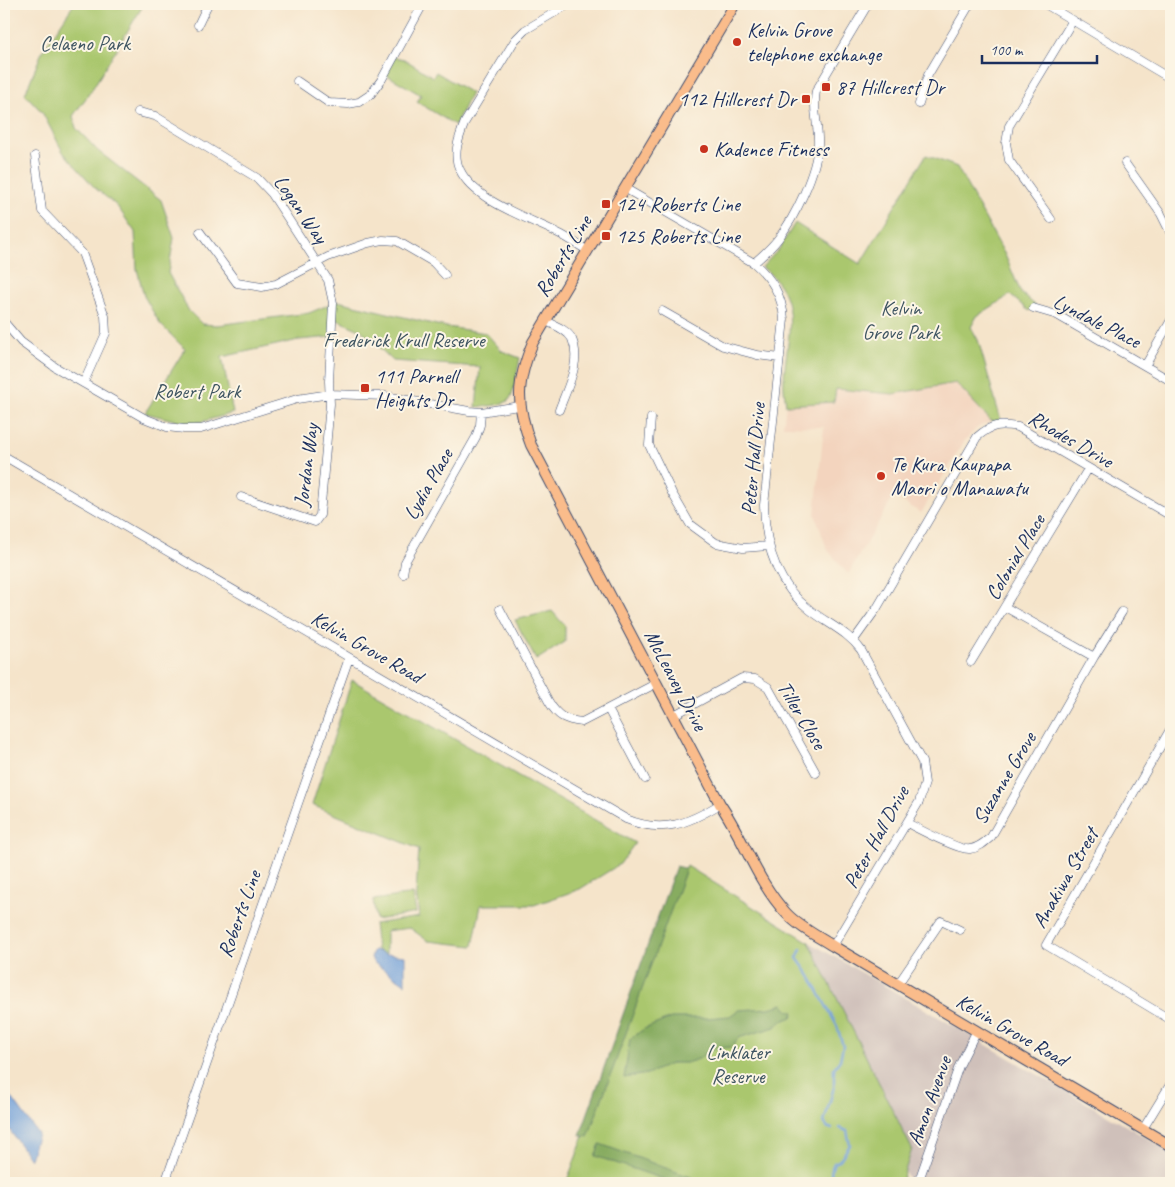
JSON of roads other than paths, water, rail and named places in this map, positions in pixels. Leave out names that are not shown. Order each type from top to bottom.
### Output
[{"type":"main road","name":"Roberts Line","points":[[519,406],[520,389],[526,360],[533,342],[735,4]]},
{"type":"main road","name":"McLeavey Drive","points":[[519,406],[531,445],[548,480],[766,888],[796,922],[833,946]]},
{"type":"main road","name":"Kelvin Grove Road","points":[[833,946],[1171,1146]]},
{"type":"street","points":[[198,25],[208,4]]},
{"type":"street","points":[[297,81],[329,103],[348,104],[359,102],[371,94],[382,79],[423,4]]},
{"type":"street","points":[[569,4],[525,30],[514,40],[465,122],[459,136],[456,155],[459,170],[477,191],[526,219],[561,234],[588,251]]},
{"type":"street","points":[[754,264],[784,230],[815,169],[818,143],[814,113],[816,91],[868,4]]},
{"type":"street","points":[[919,104],[928,75],[970,4]]},
{"type":"street","points":[[1044,4],[1171,79]]},
{"type":"street","points":[[1051,219],[1009,160],[1006,143],[1009,126],[1072,20]]},
{"type":"street","name":"Logan Way","points":[[138,112],[155,116],[257,178],[272,194],[328,280],[332,293],[330,394]]},
{"type":"street","points":[[35,156],[42,211],[82,253],[105,316],[106,333],[84,382]]},
{"type":"street","points":[[1125,163],[1161,214],[1171,234]]},
{"type":"street","name":"Peter Hall Drive","points":[[626,189],[754,264],[774,286],[783,308],[784,319],[764,505],[764,522],[768,546],[782,576],[796,596],[810,610],[854,640],[872,667],[922,762],[925,774],[923,792],[907,823],[833,946]]},
{"type":"street","points":[[200,232],[238,283],[262,287],[276,284],[316,262],[368,243],[383,240],[397,241],[433,262],[445,275]]},
{"type":"street","name":"Lyndale Place","points":[[1033,308],[1057,315],[1171,381]]},
{"type":"street","points":[[662,310],[723,346],[757,355],[780,358]]},
{"type":"street","points":[[546,320],[571,338],[576,363],[559,410]]},
{"type":"street","points":[[1145,366],[1171,320]]},
{"type":"street","points":[[4,322],[32,352],[144,418],[167,427],[201,429],[297,399],[330,394],[385,396],[481,412],[519,406]]},
{"type":"street","name":"Jordan Way","points":[[241,497],[315,522],[320,514],[330,394]]},
{"type":"street","name":"Lydia Place","points":[[403,574],[404,562],[476,437],[480,425],[481,412]]},
{"type":"street","points":[[651,418],[649,445],[672,493],[690,524],[716,543],[742,548],[768,546]]},
{"type":"street","name":"Rhodes Drive","points":[[854,640],[876,608],[977,437],[985,430],[998,425],[1018,427],[1171,516]]},
{"type":"street","name":"Kelvin Grove Road","points":[[4,456],[626,819],[642,826],[658,827],[686,822],[720,804]]},
{"type":"street","name":"Colonial Place","points":[[971,662],[1088,468]]},
{"type":"street","points":[[1005,607],[1094,657]]},
{"type":"street","points":[[500,609],[556,713],[569,721],[582,722],[658,683]]},
{"type":"street","name":"Suzanne Grove","points":[[907,823],[968,850],[980,846],[991,837],[1094,657],[1122,612]]},
{"type":"street","name":"Roberts Line","points":[[165,1183],[349,658]]},
{"type":"street","name":"Tiller Close","points":[[674,715],[742,678],[762,682],[773,693],[816,773]]},
{"type":"street","points":[[608,709],[645,779]]},
{"type":"street","name":"Anakiwa Street","points":[[1171,728],[1046,946],[1171,1020]]},
{"type":"street","points":[[898,984],[941,921],[960,930]]},
{"type":"street","name":"Amon Avenue","points":[[918,1183],[959,1066],[976,1032]]},
{"type":"street","points":[[1143,1129],[1171,1083]]},
{"type":"water","points":[[374,950],[386,954],[405,956],[405,984],[373,962],[371,957]]},
{"type":"water","points":[[5,1088],[38,1134],[30,1159],[4,1122]]},
{"type":"waterway","points":[[801,949],[797,958],[810,976],[837,1026],[843,1046],[840,1060],[834,1068],[834,1087],[824,1122],[827,1127],[832,1129]]},
{"type":"waterway","points":[[840,1128],[847,1131],[850,1145],[839,1161],[834,1163],[831,1171],[832,1175],[836,1182],[861,1181],[863,1183]]},
{"type":"place","name":"Kelvin Grove telephone exchange","points":[[737,42]]},
{"type":"place","name":"87 Hillcrest Dr","points":[[826,87]]},
{"type":"place","name":"112 Hillcrest Dr","points":[[806,99]]},
{"type":"place","name":"Kadence Fitness","points":[[704,149]]},
{"type":"place","name":"124 Roberts Line","points":[[606,204]]},
{"type":"place","name":"125 Roberts Line","points":[[606,236]]},
{"type":"place","name":"111 Parnell Heights Dr","points":[[365,388]]},
{"type":"place","name":"Te Kura Kaupapa Maori o Manawatu","points":[[881,476]]},
{"type":"park label","name":"Celaeno Park","points":[[85,43]]},
{"type":"park label","name":"Kelvin Grove Park","points":[[901,320]]},
{"type":"park label","name":"Frederick Krull Reserve","points":[[404,340]]},
{"type":"park label","name":"Robert Park","points":[[197,391]]},
{"type":"park label","name":"Linklater Reserve","points":[[738,1064]]}]
